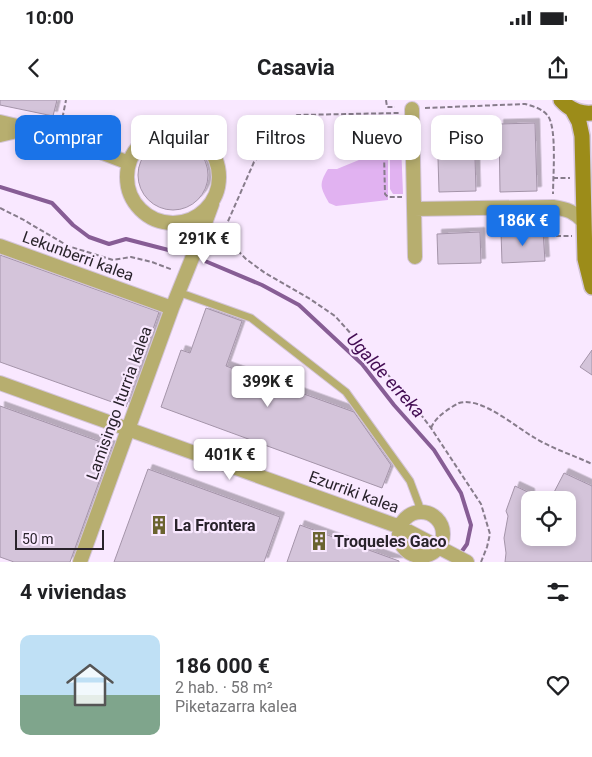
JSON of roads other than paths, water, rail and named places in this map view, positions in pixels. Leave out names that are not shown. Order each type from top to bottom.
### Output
[{"type":"main road","points":[[566,105],[579,112],[592,113]]},
{"type":"main road","points":[[566,105],[581,129],[585,259],[592,287]]},
{"type":"street","points":[[406,108],[414,209],[415,257]]},
{"type":"street","points":[[0,122],[15,126]]},
{"type":"street","points":[[0,135],[15,132]]},
{"type":"street","points":[[163,132],[183,132],[198,138],[206,145],[215,158],[219,174],[216,196],[212,204],[191,220],[173,224],[159,222],[148,217],[136,206],[128,192],[127,168],[132,153],[148,138],[163,132]]},
{"type":"street","points":[[120,160],[128,163]]},
{"type":"street","points":[[414,209],[439,210],[553,200],[568,203],[576,198],[583,183]]},
{"type":"street","points":[[553,200],[576,214],[584,222]]},
{"type":"street","name":"Lamisingo Iturria kalea","points":[[80,562],[172,308],[212,204]]},
{"type":"street","points":[[173,224],[186,232],[190,240],[193,256]]},
{"type":"street","name":"Lekunberri kalea","points":[[0,246],[172,308]]},
{"type":"street","name":"Ezurriki kalea","points":[[0,384],[400,527],[467,562]]},
{"type":"street","points":[[418,512],[425,512],[435,517],[444,532],[439,548],[427,556],[411,554],[405,550],[400,542],[400,527],[407,517],[418,512]]},
{"type":"lane","points":[[178,292],[251,318],[346,392],[410,481],[419,504],[418,512]]},
{"type":"waterway","name":"Ugalde erreka","points":[[0,187],[52,203],[73,225],[89,237],[109,244],[126,239],[180,253]]},
{"type":"waterway","name":"Ugalde erreka","points":[[205,261],[262,285],[299,305],[362,364],[394,405],[434,450],[461,493],[471,525],[467,544],[460,554]]},
{"type":"place","name":"La Frontera","points":[[159,525]]},
{"type":"place","name":"Troqueles Gaco","points":[[319,541]]}]
